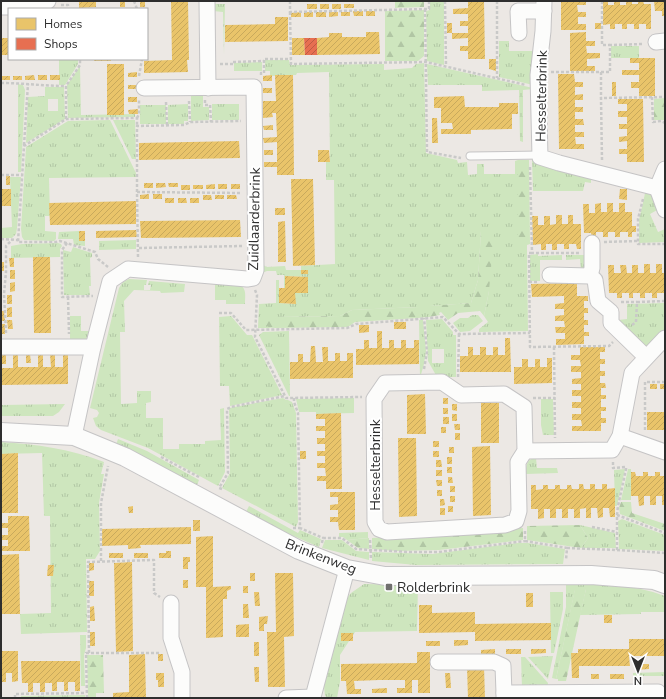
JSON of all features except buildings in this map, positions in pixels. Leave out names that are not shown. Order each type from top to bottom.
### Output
[{"type":"street","points":[[1,7],[39,7],[48,1]]},
{"type":"street","points":[[207,1],[207,88]]},
{"type":"street","name":"Hesselterbrink","points":[[519,33],[518,11],[544,6],[538,79],[535,155],[559,163],[651,186]]},
{"type":"street","points":[[144,88],[254,87]]},
{"type":"street","name":"Zuidlaarderbrink","points":[[118,275],[128,269],[247,280],[253,278],[256,270],[254,87]]},
{"type":"street","points":[[665,169],[651,186],[665,210]]},
{"type":"street","points":[[590,276],[592,268],[592,248]]},
{"type":"street","points":[[74,436],[93,347],[110,281],[118,275]]},
{"type":"street","points":[[550,275],[590,276],[595,280],[598,301],[611,312],[611,323],[646,357]]},
{"type":"street","points":[[525,451],[612,450],[620,436],[632,373],[665,338]]},
{"type":"street","points":[[3,347],[93,347]]},
{"type":"street","name":"Hesselterbrink","points":[[422,382],[442,382],[460,395],[504,394],[524,407],[525,451],[518,462],[519,511],[516,521],[505,525],[387,532],[379,529],[375,522],[374,399],[385,383],[422,382]]},
{"type":"street","name":"Brinkenweg","points":[[1,432],[74,436],[125,457],[299,550],[347,568],[368,573],[385,576],[591,575],[654,580],[665,584]]},
{"type":"street","points":[[620,436],[665,452]]},
{"type":"street","points":[[286,698],[314,697],[347,568]]},
{"type":"street","points":[[171,603],[171,638],[182,672],[182,698]]},
{"type":"street","points":[[438,662],[494,662],[503,666],[504,696],[658,692],[662,698]]},
{"type":"lane","points":[[470,156],[535,155]]},
{"type":"path","points":[[290,1],[291,64],[426,62],[533,87],[538,79],[610,72],[610,45]]},
{"type":"path","points":[[290,12],[429,9],[429,1]]},
{"type":"path","points":[[445,1],[446,66]]},
{"type":"path","points":[[497,1],[497,78]]},
{"type":"path","points":[[602,1],[602,45],[652,44],[661,41]]},
{"type":"path","points":[[425,9],[427,152],[457,158],[470,156]]},
{"type":"path","points":[[208,64],[233,64],[233,62],[264,61],[264,59],[291,59]]},
{"type":"path","points":[[66,119],[66,86],[80,65],[80,60]]},
{"type":"path","points":[[254,87],[262,81],[261,73],[264,73],[264,61]]},
{"type":"path","points":[[599,173],[602,167],[601,72]]},
{"type":"path","points":[[1,83],[66,86]]},
{"type":"path","points":[[18,240],[28,84]]},
{"type":"path","points":[[166,88],[167,125]]},
{"type":"path","points":[[189,88],[190,122]]},
{"type":"path","points":[[207,88],[205,106],[210,105],[211,122]]},
{"type":"path","points":[[652,97],[653,122],[661,121],[665,123]]},
{"type":"path","points":[[601,98],[665,97]]},
{"type":"path","points":[[24,146],[66,119],[137,118],[138,262],[141,270]]},
{"type":"path","points":[[137,126],[184,125],[190,122],[255,121]]},
{"type":"path","points":[[532,253],[535,155]]},
{"type":"path","points":[[1,175],[22,174]]},
{"type":"path","points":[[651,186],[638,219],[638,244],[665,244]]},
{"type":"path","points":[[137,192],[256,193]]},
{"type":"path","points":[[1,239],[18,240],[18,242],[60,241],[67,243],[95,252],[98,259],[118,275]]},
{"type":"path","points":[[3,347],[6,311],[4,294],[6,246],[12,240]]},
{"type":"path","points":[[638,241],[597,242],[592,248],[528,254],[530,347],[609,346],[636,322],[637,302],[665,301]]},
{"type":"path","points":[[67,243],[62,250],[62,296],[106,296]]},
{"type":"path","points":[[139,248],[244,246],[245,249],[256,250]]},
{"type":"path","points":[[253,278],[256,295],[255,337],[285,396]]},
{"type":"path","points":[[68,296],[69,347]]},
{"type":"path","points":[[219,313],[231,313],[246,330],[347,328],[356,324],[443,317],[459,334],[458,376],[450,387]]},
{"type":"path","points":[[422,382],[422,373],[427,360],[424,318]]},
{"type":"path","points":[[459,334],[530,333]]},
{"type":"path","points":[[554,347],[555,450]]},
{"type":"path","points":[[641,444],[646,435],[645,382],[665,382]]},
{"type":"path","points":[[226,492],[219,488],[228,473],[227,409],[285,396],[286,398],[366,397],[374,399]]},
{"type":"path","points":[[294,398],[298,413],[300,528]]},
{"type":"path","points":[[101,561],[101,503],[108,467],[109,450]]},
{"type":"path","points":[[612,450],[613,468],[626,468],[617,515],[617,550]]},
{"type":"path","points":[[617,515],[665,533]]},
{"type":"path","points":[[516,521],[525,528],[525,541]]},
{"type":"path","points":[[288,525],[294,529],[300,528],[323,538],[342,538],[356,549],[371,551],[439,552],[525,541],[567,548],[665,553]]},
{"type":"path","points":[[368,573],[371,560],[370,533],[378,527]]},
{"type":"path","points":[[592,527],[617,532]]},
{"type":"path","points":[[317,557],[323,538]]},
{"type":"path","points":[[564,575],[567,548]]},
{"type":"path","points":[[89,653],[88,562],[154,560],[154,593],[171,603]]},
{"type":"path","points":[[87,698],[86,653],[176,653]]},
{"type":"path","points":[[15,698],[15,694],[86,693]]},
{"type":"green space","points":[[424,1],[424,7],[395,8],[395,2]]},
{"type":"green space","points":[[430,1],[444,1],[444,65],[427,61],[426,11],[430,10]]},
{"type":"green space","points":[[213,4],[225,4],[224,55],[223,12],[213,11]]},
{"type":"green space","points":[[424,10],[424,56],[418,61],[385,61],[385,11]]},
{"type":"green space","points":[[499,41],[509,41],[509,51],[536,51],[533,85],[499,77]]},
{"type":"green space","points":[[611,46],[639,46],[639,58],[611,58]]},
{"type":"green space","points":[[59,60],[78,60],[78,64],[65,85],[59,85]]},
{"type":"green space","points":[[265,60],[289,60],[290,65],[384,64],[384,70],[412,68],[416,64],[424,63],[426,153],[457,160],[458,163],[467,162],[468,175],[477,174],[477,164],[484,164],[484,174],[515,174],[515,161],[518,160],[518,249],[527,249],[528,331],[479,332],[479,329],[488,322],[484,316],[489,291],[481,231],[478,280],[471,303],[430,306],[429,317],[418,318],[418,307],[352,310],[340,316],[276,317],[269,327],[275,328],[258,328],[259,304],[276,303],[276,280],[279,280],[279,303],[295,304],[295,293],[308,292],[308,277],[285,276],[284,288],[284,275],[277,275],[276,271],[267,271],[262,273],[263,265],[267,267],[285,266],[286,270],[301,270],[301,266],[335,264],[334,180],[326,180],[326,162],[330,162],[329,72],[297,73],[296,75],[272,76],[270,75],[270,71],[265,71]]},
{"type":"green space","points":[[262,62],[262,71],[234,71],[234,63]]},
{"type":"green space","points":[[427,64],[533,88],[523,90],[523,142],[520,141],[519,90],[482,91],[482,85],[428,85]]},
{"type":"green space","points":[[80,66],[81,115],[135,114],[135,117],[68,118],[67,85]]},
{"type":"green space","points":[[18,84],[23,85],[25,90],[21,172],[18,172]]},
{"type":"green space","points":[[45,87],[64,87],[65,119],[26,143],[28,97],[45,96]],"holes":[[[48,99],[58,99],[58,111],[48,111]]]},
{"type":"green space","points":[[191,94],[203,94],[203,107],[209,107],[209,120],[191,121]]},
{"type":"green space","points":[[665,98],[665,120],[654,120],[654,99]]},
{"type":"green space","points":[[188,104],[188,121],[184,121],[184,124],[168,124],[168,105]]},
{"type":"green space","points":[[212,104],[239,104],[239,120],[212,120]]},
{"type":"green space","points":[[140,105],[166,105],[166,124],[140,124]]},
{"type":"green space","points":[[110,120],[136,173],[136,177],[49,178],[50,216],[45,216],[45,231],[56,232],[56,239],[54,241],[24,240],[21,229],[26,147],[68,121]]},
{"type":"green space","points":[[113,120],[135,120],[136,159],[132,159]]},
{"type":"green space","points":[[518,160],[529,160],[530,244],[527,245],[527,249],[518,249]]},
{"type":"green space","points":[[532,160],[591,175],[591,183],[585,182],[583,191],[533,191]]},
{"type":"green space","points":[[10,177],[21,177],[17,228],[16,234],[12,238],[1,238],[1,228],[12,227]]},
{"type":"green space","points":[[646,189],[651,191],[659,209],[650,214],[658,232],[665,229],[665,242],[639,243],[639,220]]},
{"type":"green space","points":[[488,228],[494,233],[489,291],[484,316],[480,311],[458,313],[448,320],[441,312],[439,313],[440,315],[429,317],[429,306],[471,303],[478,280],[481,231]]},
{"type":"green space","points":[[79,231],[79,241],[85,241],[85,246],[74,245],[73,239],[58,239],[59,232]]},
{"type":"green space","points":[[136,240],[136,249],[99,250],[99,241]]},
{"type":"green space","points":[[58,243],[62,246],[60,249],[60,257],[11,258],[11,246],[22,244]]},
{"type":"green space","points":[[73,247],[92,253],[92,257],[90,258],[90,295],[64,295],[63,250],[71,252]]},
{"type":"green space","points":[[538,254],[538,256],[562,255],[562,260],[540,260],[540,281],[530,281],[530,255]]},
{"type":"green space","points":[[566,255],[586,255],[586,269],[581,269],[580,259],[566,260]]},
{"type":"green space","points":[[129,279],[147,280],[146,285],[144,285],[144,290],[150,290],[151,285],[148,285],[149,281],[185,284],[184,292],[161,293],[160,291],[134,290],[124,301],[125,332],[120,332],[121,404],[137,403],[137,391],[151,391],[151,402],[146,403],[146,418],[163,418],[163,449],[179,449],[179,444],[205,444],[205,441],[221,440],[220,409],[224,408],[225,472],[218,486],[148,448],[101,430],[96,426],[93,418],[97,417],[99,413],[97,410],[90,408],[119,288],[123,282]]},
{"type":"green space","points":[[215,282],[240,285],[245,291],[245,304],[226,304],[226,300],[215,300]]},
{"type":"green space","points":[[665,303],[665,332],[648,349],[618,320],[627,319],[627,304]]},
{"type":"green space","points":[[418,307],[418,318],[355,322],[348,327],[275,328],[264,324],[264,321],[267,318],[276,317],[340,316],[352,310]]},
{"type":"green space","points":[[472,315],[478,315],[483,321],[470,331],[460,332],[453,323],[460,318],[468,318]]},
{"type":"green space","points":[[70,316],[81,316],[81,331],[91,331],[85,339],[70,340]]},
{"type":"green space","points":[[231,316],[247,335],[252,335],[282,395],[230,406],[229,386],[220,386],[219,317]]},
{"type":"green space","points":[[442,319],[453,332],[453,335],[456,335],[456,377],[437,377],[428,361],[426,320]],"holes":[[[432,349],[444,349],[444,363],[432,363]]]},
{"type":"green space","points":[[419,320],[423,320],[426,351],[420,378]]},
{"type":"green space","points":[[289,331],[290,396],[259,335],[263,332]]},
{"type":"green space","points":[[283,398],[292,402],[296,413],[298,522],[296,527],[222,488],[230,473],[229,408]]},
{"type":"green space","points":[[354,398],[354,413],[316,414],[316,412],[299,412],[296,399]]},
{"type":"green space","points":[[541,399],[553,399],[554,435],[543,435],[541,425]]},
{"type":"green space","points":[[65,404],[59,412],[53,416],[1,416],[1,405]]},
{"type":"green space","points":[[118,439],[147,451],[199,480],[197,485],[116,445]]},
{"type":"green space","points":[[1,442],[53,448],[92,457],[104,462],[101,474],[104,474],[99,503],[100,551],[95,559],[86,559],[87,632],[21,634],[20,614],[51,613],[50,516],[44,516],[42,453],[1,454]]},
{"type":"green space","points":[[536,458],[537,468],[557,468],[558,473],[526,474],[526,466],[529,460]]},
{"type":"green space","points":[[625,469],[617,506],[615,506],[614,470]]},
{"type":"green space","points":[[628,469],[631,469],[631,500],[621,500]]},
{"type":"green space","points":[[621,502],[631,502],[632,513],[665,524],[665,531],[620,514],[619,508]]},
{"type":"green space","points":[[249,506],[298,533],[300,530],[321,539],[319,547],[289,534],[246,512]]},
{"type":"green space","points":[[622,519],[665,535],[665,551],[619,549],[618,521]]},
{"type":"green space","points":[[580,525],[615,533],[616,548],[581,548],[588,538]]},
{"type":"green space","points":[[580,525],[588,538],[581,548],[527,540],[527,526]]},
{"type":"green space","points":[[523,528],[523,540],[439,550],[397,551],[372,549],[372,538]]},
{"type":"green space","points":[[368,532],[368,538],[347,540],[343,537],[339,537],[339,533]]},
{"type":"green space","points":[[369,538],[369,549],[358,548],[347,540]]},
{"type":"green space","points":[[325,540],[342,540],[356,551],[369,552],[369,560],[322,548]]},
{"type":"green space","points":[[528,543],[565,549],[563,564],[416,565],[372,561],[372,552],[432,554]]},
{"type":"green space","points":[[364,584],[418,585],[417,631],[355,632],[340,655],[340,682],[337,698],[328,698],[325,696],[324,686],[346,599],[351,593]]},
{"type":"green space","points":[[566,584],[629,587],[653,592],[665,596],[665,612],[580,615],[586,589],[575,590],[556,679],[552,678],[566,607]]},
{"type":"green space","points":[[575,589],[586,589],[566,681],[558,681],[558,679],[556,679]]},
{"type":"green space","points":[[550,592],[563,592],[563,609],[554,653],[551,653]]},
{"type":"green space","points":[[80,635],[86,635],[86,648],[84,655],[85,686],[81,686]]},
{"type":"green space","points":[[87,655],[103,655],[104,693],[96,693],[96,698],[88,698]]},
{"type":"green space","points":[[553,656],[548,679],[528,657]]},
{"type":"green space","points":[[521,657],[525,657],[548,683],[547,688],[522,688]]},
{"type":"green space","points":[[665,672],[665,676],[633,676],[633,673]]},
{"type":"green space","points":[[85,695],[85,698],[21,698],[21,696]]},
{"type":"place","name":"Rolderbrink","points":[[389,587]]}]
